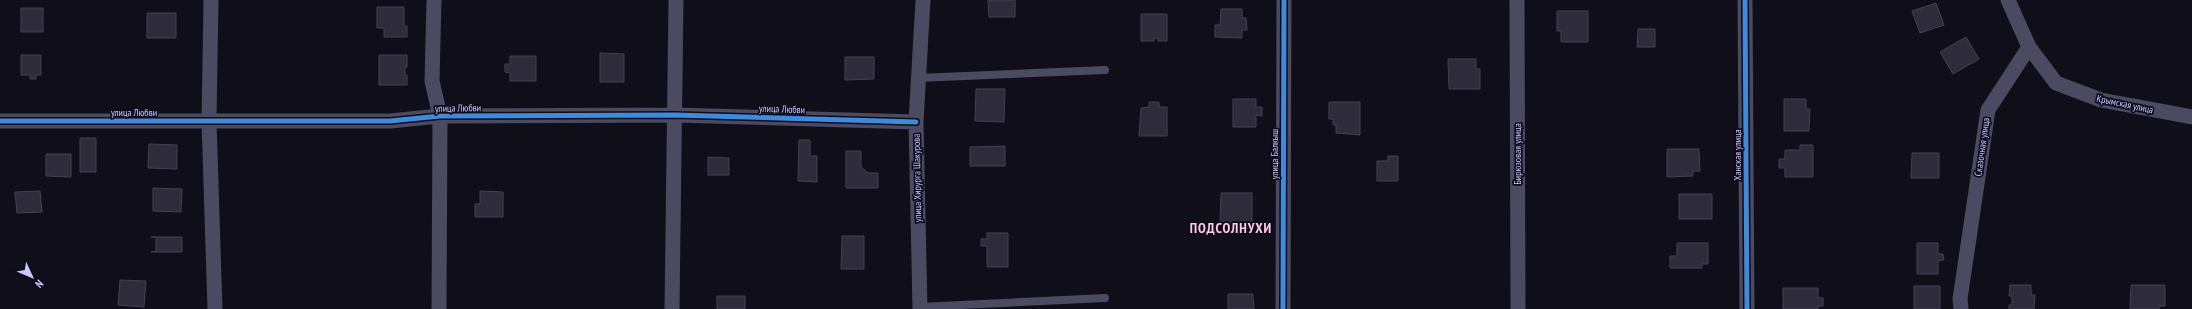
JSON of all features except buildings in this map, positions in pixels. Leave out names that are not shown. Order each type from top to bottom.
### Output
[{"type":"street","points":[[211,0],[209,121],[215,309]]},
{"type":"street","points":[[434,0],[432,81],[440,116],[439,309]]},
{"type":"street","points":[[672,309],[676,0]]},
{"type":"street","name":"улица Хирурга Шакурова","points":[[920,308],[916,122],[923,0]]},
{"type":"street","name":"улица Балкыш","points":[[1283,309],[1284,0]]},
{"type":"street","name":"Бирюзовая улица","points":[[1516,0],[1518,309]]},
{"type":"street","name":"Ханская улица","points":[[1745,0],[1747,309]]},
{"type":"street","points":[[2008,0],[2029,47]]},
{"type":"street","name":"Крымская улица","points":[[2029,47],[2056,83],[2101,100],[2192,117]]},
{"type":"street","name":"Сказочная улица","points":[[1961,309],[1960,299],[1988,110],[2029,47]]},
{"type":"street","name":"улица Любви","points":[[0,121],[390,121],[440,116],[675,115],[916,122]]},
{"type":"lane","points":[[918,78],[1105,70]]},
{"type":"lane","points":[[920,308],[1105,298]]},
{"type":"cycle path","points":[[1283,309],[1284,0]]},
{"type":"cycle path","points":[[1745,0],[1747,309]]},
{"type":"cycle path","points":[[0,121],[390,121],[440,116],[675,115],[916,122]]},
{"type":"district","name":"ПОДСОЛНУХИ","points":[[1231,228]]}]
